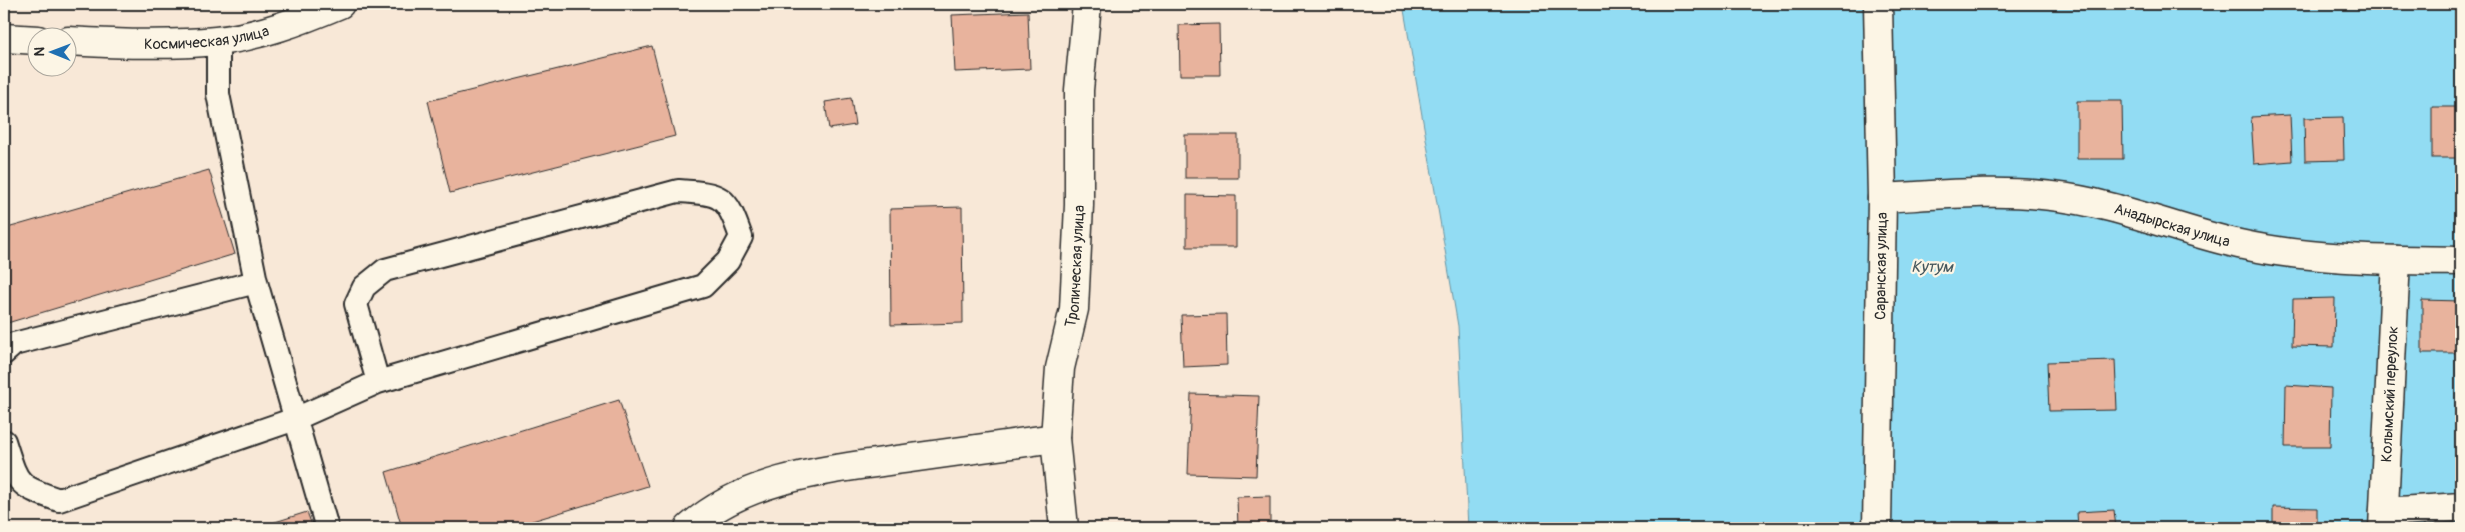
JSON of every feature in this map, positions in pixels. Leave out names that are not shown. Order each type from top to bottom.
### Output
[{"type":"street","name":"Космическая улица","points":[[78,42],[142,45],[218,41],[291,24],[340,4]]},
{"type":"street","name":"Тропическая улица","points":[[1064,528],[1054,438],[1060,368],[1074,309],[1079,205],[1079,90],[1087,4]]},
{"type":"street","name":"Саранская улица","points":[[1876,528],[1882,198],[1878,4]]},
{"type":"street","points":[[4,38],[28,39]]},
{"type":"street","name":"Анадырская улица","points":[[1882,198],[1972,193],[2052,196],[2107,205],[2239,244],[2320,256],[2461,261]]},
{"type":"street","name":"Колымский переулок","points":[[2384,520],[2396,260]]},
{"type":"street","points":[[689,528],[721,505],[750,490],[827,470],[1054,438]]},
{"type":"street","points":[[2384,520],[2461,507]]},
{"type":"lane","points":[[218,41],[218,94],[256,282],[327,528]]},
{"type":"lane","points":[[4,441],[15,477],[30,490],[60,500],[295,419],[378,382],[703,286],[728,261],[741,238],[731,210],[713,193],[678,191],[385,270],[364,287],[356,304],[378,382]]},
{"type":"lane","points":[[4,353],[14,344],[256,282]]},
{"type":"water","name":"Кутум","points":[[1403,4],[2461,4],[2461,528],[1468,528],[1458,326]]},
{"type":"building","points":[[1028,12],[1030,69],[955,72],[952,15]]},
{"type":"building","points":[[1219,24],[1220,75],[1180,75],[1179,25]]},
{"type":"building","points":[[652,46],[675,136],[450,193],[428,101]]},
{"type":"building","points":[[851,98],[855,125],[829,129],[825,102]]},
{"type":"building","points":[[2077,101],[2122,101],[2123,159],[2077,159]]},
{"type":"building","points":[[2432,107],[2461,107],[2461,158],[2432,158]]},
{"type":"building","points":[[2290,115],[2292,161],[2254,164],[2251,117]]},
{"type":"building","points":[[2343,117],[2344,160],[2305,161],[2304,118]]},
{"type":"building","points":[[1185,135],[1238,135],[1238,178],[1185,178]]},
{"type":"building","points":[[209,170],[235,254],[4,324],[4,229]]},
{"type":"building","points":[[1187,195],[1236,196],[1236,247],[1187,247]]},
{"type":"building","points":[[962,207],[963,323],[891,325],[890,209]]},
{"type":"building","points":[[2335,298],[2334,347],[2292,346],[2293,299]]},
{"type":"building","points":[[2422,300],[2461,301],[2461,353],[2422,353]]},
{"type":"building","points":[[1226,314],[1227,365],[1183,367],[1181,315]]},
{"type":"building","points":[[2115,360],[2117,410],[2049,411],[2047,362]]},
{"type":"building","points":[[2286,385],[2331,388],[2330,447],[2285,447]]},
{"type":"building","points":[[1191,394],[1259,396],[1256,476],[1188,474]]},
{"type":"building","points":[[619,400],[648,486],[509,528],[402,528],[386,472]]},
{"type":"building","points":[[1270,496],[1270,528],[1238,528],[1237,497]]},
{"type":"building","points":[[2273,507],[2317,508],[2317,528],[2273,528]]},
{"type":"building","points":[[2114,510],[2116,528],[2078,528],[2077,512]]},
{"type":"building","points":[[307,512],[313,528],[256,528]]}]
